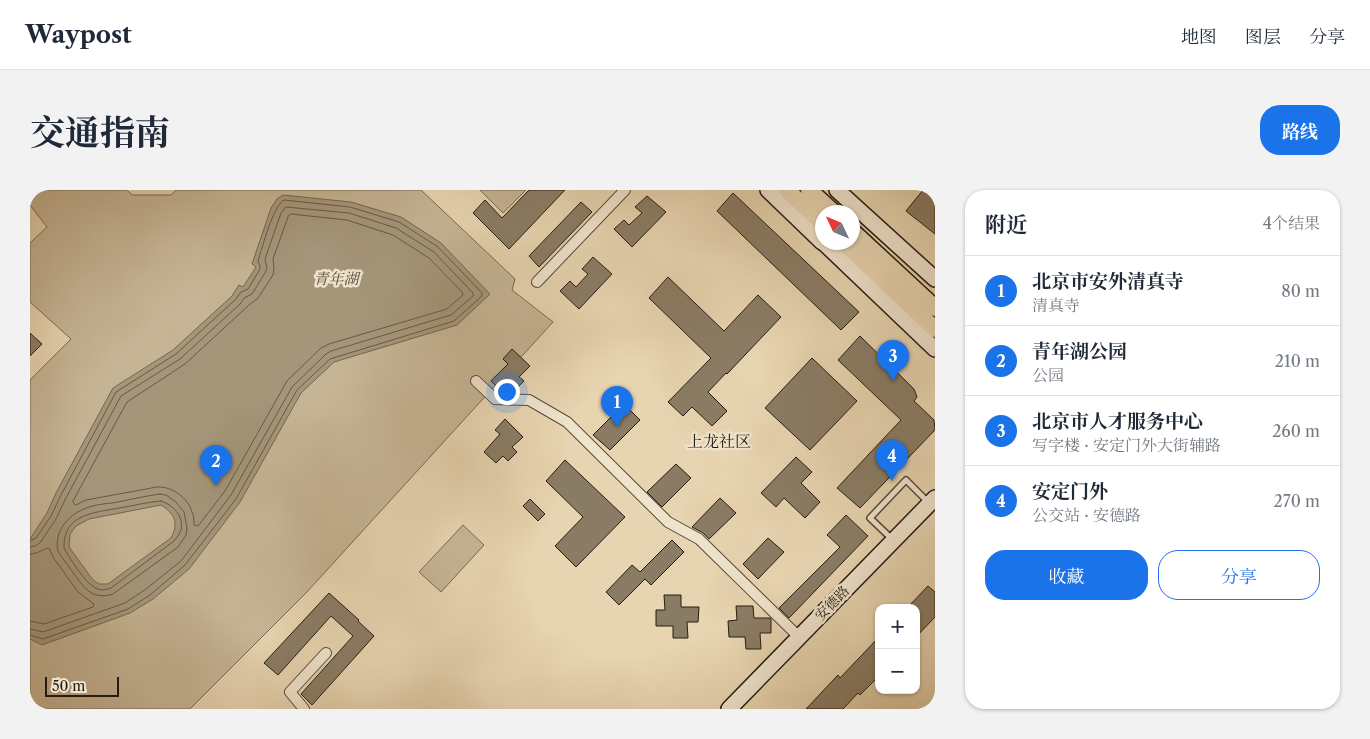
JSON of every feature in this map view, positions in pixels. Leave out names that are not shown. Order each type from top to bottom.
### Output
[{"type":"main road","points":[[787,190],[815,216]]},
{"type":"main road","points":[[809,190],[825,205]]},
{"type":"main road","points":[[860,238],[935,308]]},
{"type":"main road","points":[[851,250],[935,329]]},
{"type":"street","points":[[537,282],[626,190]]},
{"type":"street","points":[[768,190],[815,234]]},
{"type":"street","points":[[837,190],[935,280]]},
{"type":"street","points":[[831,250],[935,349]]},
{"type":"street","points":[[476,381],[495,399],[529,400],[567,422],[668,522],[699,539],[799,638]]},
{"type":"street","name":"安德路","points":[[736,707],[799,638],[932,500]]},
{"type":"street","points":[[304,709],[290,692],[326,653]]},
{"type":"lane","points":[[894,540],[870,518],[898,488],[906,480],[932,500]]},
{"type":"shaded area","points":[[30,190],[127,190],[132,195],[171,195],[176,190],[421,190],[515,279],[512,290],[553,322],[306,593],[190,709],[30,709],[30,380],[71,339],[30,302],[30,243],[47,227],[30,205]]},
{"type":"shaded area","points":[[480,190],[526,190],[503,213]]},
{"type":"shaded area","points":[[463,525],[484,545],[441,592],[419,572]]},
{"type":"water","name":"青年湖","points":[[283,195],[351,202],[401,217],[441,243],[490,294],[457,325],[334,362],[301,393],[240,502],[189,569],[153,599],[130,613],[42,645],[30,639],[30,539],[47,513],[113,388],[173,350],[232,296],[239,285],[243,287],[256,267],[252,264],[271,208],[277,199]],"holes":[[[161,505],[170,512],[174,519],[175,528],[171,538],[108,584],[99,584],[93,580],[69,547],[70,534],[76,526],[89,519]]]},
{"type":"building","points":[[529,190],[565,190],[509,249],[473,213],[485,200],[502,218]]},
{"type":"building","points":[[923,190],[935,190],[935,234],[906,211]]},
{"type":"building","points":[[733,193],[859,312],[841,330],[717,211]]},
{"type":"building","points":[[647,196],[666,212],[632,247],[614,229],[624,220],[629,225],[642,213],[635,207]]},
{"type":"building","points":[[581,202],[592,212],[539,267],[529,256]]},
{"type":"building","points":[[593,257],[612,274],[579,309],[560,291],[570,281],[576,287],[588,274],[582,269]]},
{"type":"building","points":[[668,277],[724,331],[758,295],[781,317],[708,392],[727,411],[712,426],[692,407],[683,416],[668,402],[711,358],[649,298]]},
{"type":"building","points":[[30,333],[42,344],[30,356]]},
{"type":"building","points":[[860,336],[914,389],[917,397],[914,401],[934,420],[935,430],[860,508],[837,488],[901,420],[838,360]]},
{"type":"building","points":[[512,349],[530,366],[519,377],[524,381],[515,390],[510,386],[503,392],[491,381],[508,364],[503,359]]},
{"type":"building","points":[[812,358],[857,401],[810,450],[765,408]]},
{"type":"building","points":[[624,404],[640,420],[610,450],[593,435]]},
{"type":"building","points":[[505,419],[523,437],[512,447],[517,452],[508,461],[503,456],[496,463],[484,452],[500,434],[495,430]]},
{"type":"building","points":[[796,457],[812,472],[801,483],[820,502],[805,518],[784,498],[776,507],[761,493]]},
{"type":"building","points":[[565,460],[625,517],[576,567],[555,546],[583,517],[546,481]]},
{"type":"building","points":[[676,464],[691,478],[662,507],[647,492]]},
{"type":"building","points":[[720,498],[736,513],[709,539],[692,527]]},
{"type":"building","points":[[530,499],[545,514],[538,521],[523,506]]},
{"type":"building","points":[[846,515],[868,536],[789,618],[779,608],[840,547],[827,535]]},
{"type":"building","points":[[768,538],[784,552],[758,579],[743,564]]},
{"type":"building","points":[[672,540],[684,552],[651,585],[645,579],[619,605],[606,592],[632,565],[640,572]]},
{"type":"building","points":[[928,586],[935,592],[935,617],[920,633],[920,604],[911,604]]},
{"type":"building","points":[[329,593],[374,636],[312,705],[301,694],[353,636],[331,616],[278,675],[264,663]]},
{"type":"building","points":[[664,595],[681,595],[681,607],[699,607],[698,622],[687,622],[688,638],[673,638],[673,626],[656,626],[656,610],[665,610]]},
{"type":"building","points":[[736,606],[753,606],[754,618],[771,619],[771,633],[760,633],[761,649],[746,649],[745,637],[729,637],[728,621],[737,620]]},
{"type":"building","points":[[875,641],[875,680],[860,695],[858,693],[843,709],[806,709],[838,675],[840,678]]},
{"type":"place","name":"北京市人才服务中心","points":[[893,381]]},
{"type":"place","name":"北京市安外清真寺","points":[[617,427]]},
{"type":"place","name":"安定门外","points":[[892,481]]},
{"type":"place","name":"青年湖公园","points":[[216,486]]},
{"type":"district","name":"上龙社区","points":[[719,441]]}]
